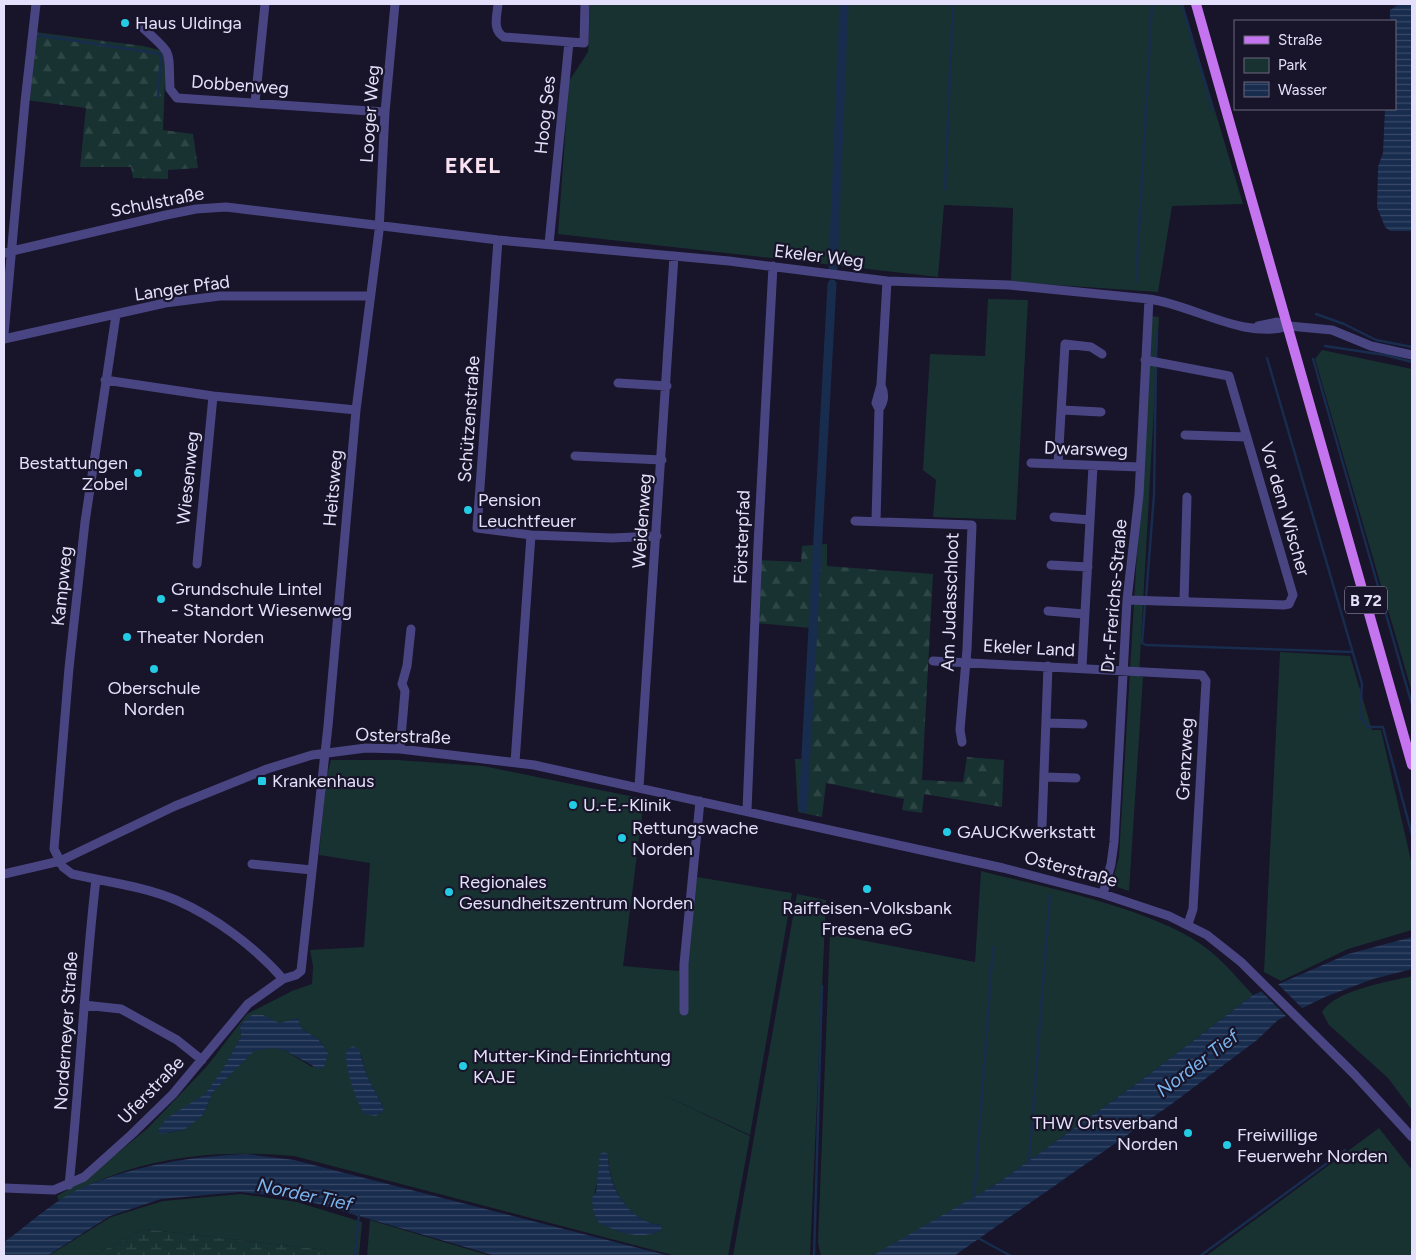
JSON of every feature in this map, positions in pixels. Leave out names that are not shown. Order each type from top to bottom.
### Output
[{"type":"main road","name":"B 72","points":[[1196,4],[1289,326],[1412,765]]},
{"type":"street","points":[[4,334],[7,253],[36,4]]},
{"type":"street","points":[[255,102],[265,4]]},
{"type":"street","name":"Looger Weg","points":[[379,226],[385,112],[395,4]]},
{"type":"street","points":[[498,4],[496,29],[504,38],[584,43],[585,4]]},
{"type":"street","name":"Dobbenweg","points":[[143,28],[168,50],[171,62],[170,89],[177,98],[385,112]]},
{"type":"street","name":"Hoog Ses","points":[[549,244],[570,42]]},
{"type":"street","name":"Schulstraße","points":[[7,253],[166,214],[210,207],[243,209],[379,226]]},
{"type":"street","name":"Ekeler Weg","points":[[379,226],[498,240],[773,266],[887,281],[1008,285],[1149,299],[1167,302],[1232,324],[1274,330],[1289,326],[1332,330],[1371,346],[1412,355]]},
{"type":"street","name":"Heitsweg","points":[[301,971],[325,752],[356,410],[379,226]]},
{"type":"street","name":"Schützenstraße","points":[[498,240],[477,528],[532,535]]},
{"type":"street","name":"Weidenweg","points":[[639,787],[667,386],[674,256]]},
{"type":"street","name":"Försterpfad","points":[[747,810],[758,545],[773,266]]},
{"type":"street","points":[[876,521],[879,408],[883,404],[884,392],[881,385],[887,281]]},
{"type":"street","name":"Langer Pfad","points":[[4,339],[165,303],[220,296],[369,296]]},
{"type":"street","name":"Dr.-Frerichs-Straße","points":[[1103,894],[1111,864],[1114,842],[1127,600],[1134,548],[1140,467],[1149,299]]},
{"type":"street","name":"Kampweg","points":[[60,862],[54,849],[69,668],[85,522],[116,315]]},
{"type":"street","points":[[1058,464],[1065,344],[1091,347],[1102,354]]},
{"type":"street","name":"Vor dem Wischer","points":[[1127,600],[1284,605],[1289,604],[1293,595],[1229,376],[1145,360]]},
{"type":"street","points":[[105,380],[213,396],[356,410]]},
{"type":"street","points":[[618,383],[667,386]]},
{"type":"street","name":"Wiesenweg","points":[[197,564],[213,396]]},
{"type":"street","points":[[1062,410],[1101,412]]},
{"type":"street","name":"Vor dem Wischer","points":[[1184,435],[1247,437]]},
{"type":"street","points":[[575,456],[662,460]]},
{"type":"street","name":"Dwarsweg","points":[[1031,463],[1140,467]]},
{"type":"street","points":[[1082,667],[1093,466]]},
{"type":"street","points":[[1184,602],[1187,497]]},
{"type":"street","points":[[1054,517],[1090,520]]},
{"type":"street","name":"Am Judasschloot","points":[[855,521],[972,525],[960,730],[962,742]]},
{"type":"street","points":[[515,762],[532,535],[612,538],[657,536]]},
{"type":"street","points":[[1051,565],[1088,567]]},
{"type":"street","points":[[1048,611],[1084,614]]},
{"type":"street","points":[[400,749],[405,691],[402,684],[407,666],[411,629]]},
{"type":"street","name":"Ekeler Land","points":[[933,660],[1123,669]]},
{"type":"street","points":[[1042,826],[1048,666]]},
{"type":"street","name":"Grenzweg","points":[[1123,669],[1197,672],[1202,674],[1206,680],[1193,909],[1188,924]]},
{"type":"street","points":[[1047,724],[1083,724]]},
{"type":"street","name":"Osterstraße","points":[[4,874],[60,862],[182,803],[267,769],[325,752],[366,748],[400,749],[515,762],[747,810],[945,854],[1103,894],[1148,908],[1188,924],[1228,950],[1265,984],[1412,1137]]},
{"type":"street","points":[[1045,777],[1076,778]]},
{"type":"street","points":[[684,1011],[684,964],[700,801]]},
{"type":"street","points":[[60,862],[72,874],[138,888],[176,900],[207,917],[240,939],[283,979]]},
{"type":"street","points":[[252,864],[312,870]]},
{"type":"street","name":"Norderneyer Straße","points":[[69,1185],[79,1094],[84,1005],[96,879]]},
{"type":"street","name":"Uferstraße","points":[[4,1188],[54,1190],[84,1177],[173,1094],[248,1004],[283,979],[296,975],[301,971]]},
{"type":"street","points":[[84,1005],[121,1009],[177,1040],[202,1060]]},
{"type":"green space","points":[[590,4],[1183,4],[1243,204],[1172,206],[1158,292],[1011,282],[1013,208],[944,205],[938,277],[558,234],[569,81],[588,52]]},
{"type":"green space","points":[[35,32],[143,46],[159,50],[166,55],[163,130],[193,134],[198,168],[168,170],[168,179],[133,178],[131,167],[80,167],[86,108],[26,100]]},
{"type":"green space","points":[[988,299],[1028,300],[1016,520],[933,517],[936,480],[923,470],[930,354],[985,356]]},
{"type":"green space","points":[[1151,316],[1159,317],[1139,676],[1143,677],[1129,891],[1117,887],[1114,875],[1119,857]]},
{"type":"green space","points":[[1322,350],[1412,369],[1412,692],[1315,359]]},
{"type":"green space","points":[[827,544],[827,566],[933,574],[922,780],[963,782],[967,757],[1004,760],[1002,807],[924,794],[922,813],[902,810],[904,799],[826,783],[822,817],[798,812],[795,759],[806,759],[812,628],[755,623],[757,560],[801,562],[802,546]]},
{"type":"green space","points":[[1280,652],[1350,656],[1372,730],[1381,730],[1412,865],[1412,930],[1348,949],[1281,981],[1264,972]]},
{"type":"green space","points":[[331,760],[397,760],[483,766],[644,799],[623,966],[679,971],[697,877],[792,893],[750,1135],[655,1091],[750,1136],[728,1256],[676,1256],[294,1156],[232,1154],[173,1159],[115,1174],[59,1201],[57,1196],[88,1177],[148,1128],[208,1065],[247,1014],[292,991],[312,984],[313,966],[310,950],[364,947],[370,863],[319,855],[326,778]],"holes":[[[298,1018],[302,1029],[318,1039],[328,1052],[312,1067],[284,1050],[272,1047],[253,1051],[213,1092],[203,1115],[184,1130],[168,1133],[192,1103],[205,1094],[221,1073],[241,1037],[240,1024],[279,1023]],[[347,1050],[361,1055],[367,1076],[383,1107],[380,1114],[356,1096],[346,1058]],[[608,1154],[609,1166],[616,1189],[629,1209],[638,1217],[661,1225],[662,1230],[646,1235],[638,1235],[622,1232],[598,1222],[595,1213],[594,1197],[600,1158]]]},
{"type":"green space","points":[[981,871],[1101,902],[1162,923],[1188,936],[1210,951],[1253,995],[1143,1079],[998,1183],[880,1253],[872,1256],[821,1256],[818,1243],[830,934],[975,962]]},
{"type":"green space","points":[[797,894],[826,900],[810,1256],[733,1256]]},
{"type":"green space","points":[[1412,976],[1412,1110],[1388,1078],[1329,1025],[1322,1012],[1329,1004],[1350,993],[1376,984]]},
{"type":"green space","points":[[1379,1128],[1412,1170],[1412,1256],[1206,1256]]},
{"type":"green space","points":[[241,1194],[297,1202],[362,1222],[359,1256],[325,1256],[326,1250],[144,1229],[92,1256],[48,1256],[111,1217],[163,1201]]},
{"type":"green space","points":[[370,1220],[491,1256],[367,1256]]},
{"type":"green space","points":[[144,1229],[326,1250],[325,1256],[92,1256]]},
{"type":"water","points":[[1400,4],[1412,5],[1412,231],[1390,231],[1385,227],[1377,207],[1378,167],[1383,153],[1385,110],[1396,110],[1396,20],[1390,20],[1390,10]]},
{"type":"water","name":"Norder Tief","points":[[1412,937],[1412,969],[1373,979],[1325,997],[1278,1020],[1257,1040],[1173,1103],[954,1256],[872,1256],[998,1183],[1143,1079],[1253,995],[1348,954]]},
{"type":"water","points":[[252,1015],[263,1015],[279,1023],[298,1018],[302,1029],[318,1039],[328,1052],[324,1067],[319,1069],[284,1050],[272,1048],[254,1051],[213,1092],[203,1115],[184,1130],[160,1134],[158,1130],[167,1118],[205,1094],[221,1072],[241,1037],[240,1025]]},
{"type":"water","points":[[353,1046],[359,1050],[367,1076],[383,1107],[383,1111],[376,1116],[365,1114],[358,1102],[351,1082],[346,1055],[347,1050]]},
{"type":"water","points":[[604,1152],[608,1154],[611,1178],[622,1200],[639,1217],[661,1225],[662,1230],[646,1235],[630,1234],[598,1222],[593,1210],[592,1198],[596,1192],[600,1154]]},
{"type":"water","name":"Norder Tief","points":[[247,1154],[294,1160],[670,1256],[496,1256],[297,1198],[240,1192],[161,1199],[110,1216],[47,1256],[4,1256],[4,1242],[64,1197],[86,1186],[125,1172],[165,1163],[186,1159]]},
{"type":"pier","points":[[1276,982],[1303,1009],[1287,1017],[1259,989]]},
{"type":"waterway","points":[[833,269],[844,4]]},
{"type":"waterway","points":[[945,189],[953,4]]},
{"type":"waterway","points":[[1136,282],[1152,4]]},
{"type":"waterway","points":[[1182,4],[1213,111]]},
{"type":"waterway","points":[[1391,4],[1400,4]]},
{"type":"waterway","points":[[38,35],[161,54],[158,97]]},
{"type":"waterway","points":[[803,808],[832,284]]},
{"type":"waterway","points":[[1316,314],[1344,324],[1376,340],[1412,347]]},
{"type":"waterway","points":[[1156,358],[1157,332]]},
{"type":"waterway","points":[[1325,346],[1385,355],[1412,362]]},
{"type":"waterway","points":[[1267,358],[1362,684],[1360,716],[1368,727],[1383,727],[1412,835]]},
{"type":"waterway","points":[[1313,359],[1412,705]]},
{"type":"waterway","points":[[1146,598],[1154,495],[1156,365]]},
{"type":"waterway","points":[[1145,605],[1142,643],[1146,645],[1352,652]]},
{"type":"waterway","points":[[1029,1162],[1050,895]]},
{"type":"waterway","points":[[974,1200],[993,947]]},
{"type":"waterway","points":[[814,1256],[822,986]]},
{"type":"waterway","points":[[1200,1256],[1345,1150]]},
{"type":"waterway","name":"Norder Tief","points":[[355,1256],[359,1213]]},
{"type":"waterway","points":[[976,1237],[1011,1256]]},
{"type":"place","name":"Haus Uldinga","points":[[125,23]]},
{"type":"place","name":"Bestattungen Zobel","points":[[138,473]]},
{"type":"place","name":"Pension Leuchtfeuer","points":[[468,510]]},
{"type":"place","name":"Grundschule Lintel - Standort Wiesenweg","points":[[161,599]]},
{"type":"place","name":"Theater Norden","points":[[127,637]]},
{"type":"place","name":"Oberschule Norden","points":[[154,669]]},
{"type":"place","name":"Krankenhaus","points":[[262,781]]},
{"type":"place","name":"U.-E.-Klinik","points":[[573,805]]},
{"type":"place","name":"GAUCKwerkstatt","points":[[947,832]]},
{"type":"place","name":"Rettungswache Norden","points":[[622,838]]},
{"type":"place","name":"Raiffeisen-Volksbank Fresena eG","points":[[867,889]]},
{"type":"place","name":"Regionales Gesundheitszentrum Norden","points":[[449,892]]},
{"type":"place","name":"Mutter-Kind-Einrichtung KAJE","points":[[463,1066]]},
{"type":"place","name":"THW Ortsverband Norden","points":[[1188,1133]]},
{"type":"place","name":"Freiwillige Feuerwehr Norden","points":[[1227,1145]]},
{"type":"district","name":"EKEL","points":[[473,165]]}]
